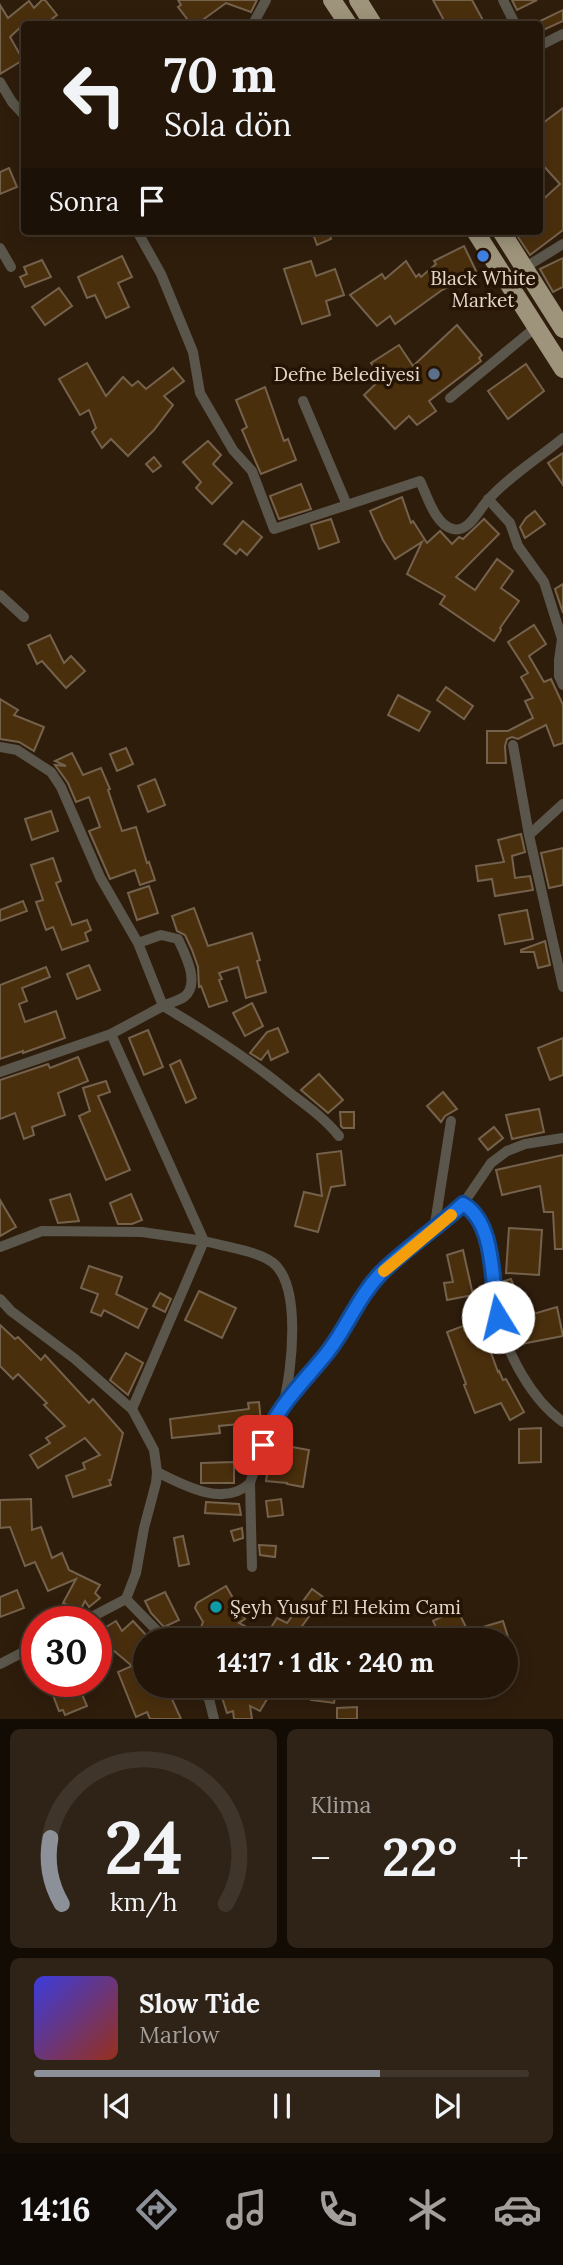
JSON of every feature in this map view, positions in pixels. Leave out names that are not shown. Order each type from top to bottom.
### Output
[{"type":"highway","points":[[332,0],[346,21]]},
{"type":"highway","points":[[358,0],[371,21]]},
{"type":"highway","points":[[478,235],[563,369]]},
{"type":"highway","points":[[503,235],[563,329]]},
{"type":"street","points":[[255,21],[266,0]]},
{"type":"street","points":[[503,0],[514,21]]},
{"type":"street","points":[[543,44],[563,34]]},
{"type":"street","points":[[1,86],[21,112]]},
{"type":"street","points":[[139,235],[161,274],[193,352],[200,393],[233,450],[252,471],[274,529],[420,481],[436,514],[444,525],[453,530],[470,524],[488,499],[563,438]]},
{"type":"street","points":[[524,268],[563,244]]},
{"type":"street","points":[[0,248],[11,267]]},
{"type":"street","points":[[450,398],[536,327]]},
{"type":"street","points":[[303,401],[347,505]]},
{"type":"street","points":[[488,499],[510,523],[518,545],[544,582],[562,639],[559,676],[563,685]]},
{"type":"street","points":[[0,595],[24,617]]},
{"type":"street","points":[[513,745],[529,835],[563,987]]},
{"type":"street","points":[[0,747],[17,750],[51,772],[61,787],[100,877],[138,943],[163,1006],[271,1077],[329,1123],[340,1136]]},
{"type":"street","points":[[529,835],[563,804]]},
{"type":"street","points":[[0,1072],[111,1034],[184,997],[192,986],[185,954],[178,939],[161,935],[138,943]]},
{"type":"street","points":[[111,1034],[204,1241],[132,1409]]},
{"type":"street","points":[[434,1230],[450,1121]]},
{"type":"street","points":[[252,1567],[250,1483],[269,1426],[283,1404],[335,1343],[360,1300],[381,1273],[463,1204],[491,1163],[507,1151],[525,1144],[563,1139]]},
{"type":"street","points":[[463,1204],[471,1209],[485,1231],[494,1295],[504,1337],[525,1380],[552,1415],[563,1422]]},
{"type":"street","points":[[0,1247],[42,1230],[142,1232],[204,1241],[272,1262],[283,1275],[293,1331],[290,1377],[283,1404]]},
{"type":"street","points":[[0,1299],[11,1311],[75,1359],[132,1409],[154,1450],[157,1472],[136,1573],[126,1598],[111,1606]]},
{"type":"street","points":[[157,1472],[191,1489],[210,1493],[244,1489],[250,1483]]},
{"type":"street","points":[[126,1598],[155,1628]]},
{"type":"street","points":[[0,1664],[21,1653]]},
{"type":"street","points":[[208,1698],[214,1719]]},
{"type":"building","points":[[45,0],[57,15],[49,21],[21,21],[21,27],[10,37],[21,61],[0,74],[0,5],[8,18],[29,1],[34,8]]},
{"type":"building","points":[[178,0],[257,0],[251,12],[226,3],[201,21],[189,21],[178,7],[181,5]]},
{"type":"building","points":[[433,0],[472,0],[483,21],[444,21]]},
{"type":"building","points":[[512,0],[537,0],[517,10]]},
{"type":"building","points":[[563,10],[563,21],[543,30],[543,21],[540,21]]},
{"type":"building","points":[[563,108],[563,230],[530,255],[517,235],[543,235],[543,199],[560,184],[543,165],[543,123]]},
{"type":"building","points":[[9,168],[17,187],[0,194],[0,172]]},
{"type":"building","points":[[313,235],[330,235],[331,239],[317,245]]},
{"type":"building","points":[[464,246],[477,273],[442,290],[395,324],[390,316],[377,326],[350,295],[382,274],[385,279],[406,261],[416,277],[419,274],[421,277],[436,264],[434,261]]},
{"type":"building","points":[[122,256],[132,277],[118,283],[129,307],[106,318],[95,295],[87,298],[78,277]]},
{"type":"building","points":[[563,258],[563,287],[553,292],[540,269]]},
{"type":"building","points":[[42,260],[51,277],[25,287],[20,277],[27,274],[24,267]]},
{"type":"building","points":[[311,261],[316,276],[335,269],[344,295],[326,301],[330,315],[302,324],[284,269]]},
{"type":"building","points":[[59,288],[72,306],[45,325],[32,307]]},
{"type":"building","name":"Defne Belediyesi","points":[[457,325],[482,355],[479,358],[481,361],[429,401],[436,411],[417,425],[409,416],[395,429],[364,395],[382,378],[371,363],[399,345],[413,366]]},
{"type":"building","points":[[87,363],[106,396],[123,377],[132,386],[138,381],[146,389],[173,368],[184,381],[164,396],[173,405],[154,430],[128,456],[111,439],[102,448],[92,432],[96,428],[89,410],[80,415],[59,379]]},
{"type":"building","points":[[526,364],[544,391],[508,419],[488,391]]},
{"type":"building","points":[[265,387],[284,441],[288,439],[296,460],[261,474],[242,430],[247,427],[236,400]]},
{"type":"building","points":[[208,441],[221,455],[213,464],[232,483],[212,504],[196,488],[201,482],[183,462]]},
{"type":"building","points":[[563,453],[563,485],[548,463]]},
{"type":"building","points":[[154,457],[161,466],[153,472],[146,464]]},
{"type":"building","points":[[301,484],[311,509],[279,519],[270,496]]},
{"type":"building","points":[[402,497],[411,523],[413,521],[427,543],[440,531],[452,544],[459,537],[463,539],[484,519],[499,534],[456,577],[475,590],[497,559],[513,571],[501,588],[519,601],[494,641],[440,604],[445,596],[407,574],[422,542],[395,559],[370,511]]},
{"type":"building","points":[[535,511],[545,524],[525,538],[520,527]]},
{"type":"building","points":[[331,519],[339,542],[319,549],[311,525]]},
{"type":"building","points":[[243,521],[262,537],[247,555],[240,549],[236,554],[224,544]]},
{"type":"building","points":[[563,584],[563,613],[555,589]]},
{"type":"building","points":[[534,625],[546,644],[529,656],[544,682],[551,679],[563,705],[563,743],[554,746],[546,725],[518,739],[507,739],[506,763],[487,763],[487,731],[508,731],[533,718],[525,701],[533,698],[521,677],[528,673],[508,642]]},
{"type":"building","points":[[50,635],[64,663],[71,656],[85,671],[66,688],[42,661],[37,664],[28,645]]},
{"type":"building","points":[[446,687],[473,706],[464,719],[437,700]]},
{"type":"building","points":[[398,695],[430,712],[419,731],[388,715]]},
{"type":"building","points":[[0,699],[18,710],[14,715],[44,727],[34,751],[19,742],[0,739]]},
{"type":"building","points":[[126,748],[133,764],[117,771],[110,754]]},
{"type":"building","points":[[72,753],[83,775],[101,768],[122,831],[136,827],[155,880],[140,885],[135,870],[110,879],[89,831],[100,827],[89,797],[76,802],[68,783],[55,765],[66,766],[55,761]]},
{"type":"building","points":[[155,779],[165,805],[148,812],[138,786]]},
{"type":"building","points":[[51,811],[58,831],[32,840],[25,819]]},
{"type":"building","points":[[521,834],[525,852],[512,856],[515,878],[530,876],[533,890],[495,896],[492,879],[478,881],[476,866],[504,862],[498,840]]},
{"type":"building","points":[[563,848],[563,885],[549,888],[541,853]]},
{"type":"building","points":[[53,858],[61,881],[56,883],[72,925],[87,920],[91,930],[85,933],[88,941],[62,950],[53,927],[46,930],[36,902],[43,900],[31,865]]},
{"type":"building","points":[[149,886],[158,913],[137,920],[128,893]]},
{"type":"building","points":[[23,901],[27,911],[0,921],[0,910]]},
{"type":"building","points":[[194,908],[208,946],[252,933],[266,992],[246,998],[238,967],[219,973],[227,1001],[209,1007],[201,986],[199,987],[198,967],[192,950],[185,935],[177,931],[172,916]]},
{"type":"building","points":[[527,910],[533,939],[505,944],[499,915]]},
{"type":"building","points":[[545,941],[550,965],[538,968],[534,952],[521,950]]},
{"type":"building","points":[[89,965],[100,990],[77,999],[67,974]]},
{"type":"building","points":[[46,967],[50,977],[22,988],[27,1001],[19,1004],[25,1022],[56,1011],[65,1038],[0,1059],[0,985]]},
{"type":"building","points":[[252,1003],[263,1026],[245,1036],[233,1013]]},
{"type":"building","points":[[278,1028],[288,1052],[271,1060],[268,1051],[261,1060],[250,1053],[267,1032]]},
{"type":"building","points":[[148,1030],[163,1067],[144,1075],[129,1038]]},
{"type":"building","points":[[563,1038],[563,1075],[550,1080],[538,1048]]},
{"type":"building","points":[[78,1057],[88,1081],[58,1093],[65,1115],[32,1127],[34,1135],[24,1139],[15,1113],[0,1119],[0,1080],[48,1064],[50,1068]]},
{"type":"building","points":[[180,1060],[196,1098],[186,1103],[170,1065]]},
{"type":"building","points":[[319,1074],[343,1100],[328,1113],[301,1090]]},
{"type":"building","points":[[106,1081],[110,1092],[98,1096],[130,1170],[106,1180],[79,1116],[90,1111],[83,1088]]},
{"type":"building","points":[[443,1092],[457,1109],[445,1116],[441,1122],[427,1106]]},
{"type":"building","points":[[539,1109],[544,1132],[512,1139],[506,1115]]},
{"type":"building","points":[[340,1112],[354,1112],[354,1128],[341,1126]]},
{"type":"building","points":[[494,1127],[503,1138],[488,1150],[479,1139]]},
{"type":"building","points":[[341,1151],[345,1185],[331,1187],[318,1232],[295,1226],[304,1192],[322,1196],[317,1154]]},
{"type":"building","points":[[563,1155],[563,1249],[555,1249],[553,1212],[544,1212],[540,1186],[502,1195],[496,1170]]},
{"type":"building","points":[[70,1194],[79,1221],[58,1223],[50,1200]]},
{"type":"building","points":[[131,1194],[142,1220],[132,1224],[118,1224],[110,1203]]},
{"type":"building","points":[[0,1200],[16,1227],[0,1236]]},
{"type":"building","points":[[509,1228],[542,1230],[539,1275],[506,1273]]},
{"type":"building","points":[[463,1250],[473,1295],[447,1300],[444,1283],[453,1282],[447,1255]]},
{"type":"building","points":[[89,1266],[122,1277],[116,1294],[147,1309],[138,1328],[104,1310],[101,1316],[91,1312],[98,1294],[81,1288]]},
{"type":"building","points":[[511,1279],[515,1289],[504,1292],[501,1282]]},
{"type":"building","points":[[199,1291],[236,1308],[222,1338],[185,1320]]},
{"type":"building","points":[[160,1293],[171,1299],[165,1312],[153,1306]]},
{"type":"building","points":[[557,1307],[563,1336],[516,1345],[508,1317],[530,1312],[530,1315]]},
{"type":"building","points":[[479,1320],[498,1372],[503,1380],[506,1379],[524,1412],[510,1420],[501,1403],[475,1413],[447,1332]]},
{"type":"building","points":[[0,1325],[15,1339],[18,1337],[41,1360],[45,1355],[89,1403],[93,1399],[123,1433],[109,1480],[111,1485],[73,1497],[66,1476],[85,1469],[83,1463],[100,1455],[85,1438],[38,1468],[30,1455],[50,1443],[46,1438],[65,1426],[18,1374],[13,1379],[0,1366]]},
{"type":"building","points":[[126,1353],[143,1363],[128,1395],[110,1380]]},
{"type":"building","points":[[259,1402],[261,1422],[219,1426],[220,1433],[172,1438],[170,1419],[249,1409],[248,1403]]},
{"type":"building","points":[[541,1428],[541,1462],[519,1463],[519,1429]]},
{"type":"building","points":[[281,1445],[309,1450],[303,1487],[266,1481],[270,1455],[279,1457]]},
{"type":"building","points":[[234,1462],[234,1483],[201,1483],[201,1463]]},
{"type":"building","points":[[31,1499],[32,1530],[41,1527],[52,1558],[62,1553],[69,1570],[100,1585],[95,1593],[100,1598],[90,1606],[85,1601],[82,1606],[63,1603],[76,1579],[48,1591],[35,1562],[25,1566],[10,1527],[0,1528],[0,1500]]},
{"type":"building","points":[[281,1499],[283,1515],[268,1517],[266,1501]]},
{"type":"building","points":[[206,1502],[239,1504],[241,1515],[205,1513]]},
{"type":"building","points":[[242,1528],[243,1538],[234,1541],[231,1531]]},
{"type":"building","points":[[183,1536],[189,1564],[179,1566],[174,1538]]},
{"type":"building","points":[[259,1545],[276,1546],[275,1557],[260,1555]]},
{"type":"building","points":[[226,1586],[245,1619],[239,1623],[248,1628],[201,1628],[203,1622],[195,1608],[197,1603]]},
{"type":"building","points":[[312,1589],[323,1597],[301,1628],[271,1628],[277,1618],[287,1623]]},
{"type":"building","points":[[17,1590],[23,1606],[0,1617],[0,1597]]},
{"type":"building","points":[[165,1592],[179,1620],[164,1627],[151,1613],[145,1601]]},
{"type":"building","points":[[457,1609],[466,1628],[436,1628],[433,1621]]},
{"type":"building","points":[[116,1621],[122,1631],[133,1621],[139,1628],[133,1628],[133,1698],[171,1698],[181,1719],[150,1719],[147,1712],[136,1717],[118,1672],[132,1666],[112,1651],[112,1623]]},
{"type":"building","points":[[503,1621],[505,1628],[480,1628]]},
{"type":"building","points":[[54,1697],[83,1697],[87,1706],[65,1715],[63,1710],[59,1711]]},
{"type":"building","points":[[222,1698],[268,1698],[260,1711],[250,1706],[252,1719],[234,1719],[233,1711],[227,1713]]},
{"type":"building","points":[[311,1698],[335,1698],[334,1703]]},
{"type":"building","points":[[357,1707],[357,1719],[337,1719],[337,1708]]},
{"type":"slow traffic","points":[[384,1271],[451,1215]]},
{"type":"place","name":"Black White Market","points":[[483,256]]},
{"type":"place","name":"Defne Belediyesi","points":[[434,374]]},
{"type":"place","name":"Şeyh Yusuf El Hekim Cami","points":[[216,1607]]},
{"type":"route","points":[[263,1445],[269,1426],[283,1404],[335,1343],[360,1300],[381,1273],[463,1204],[479,1218],[485,1231],[498,1317]]}]
